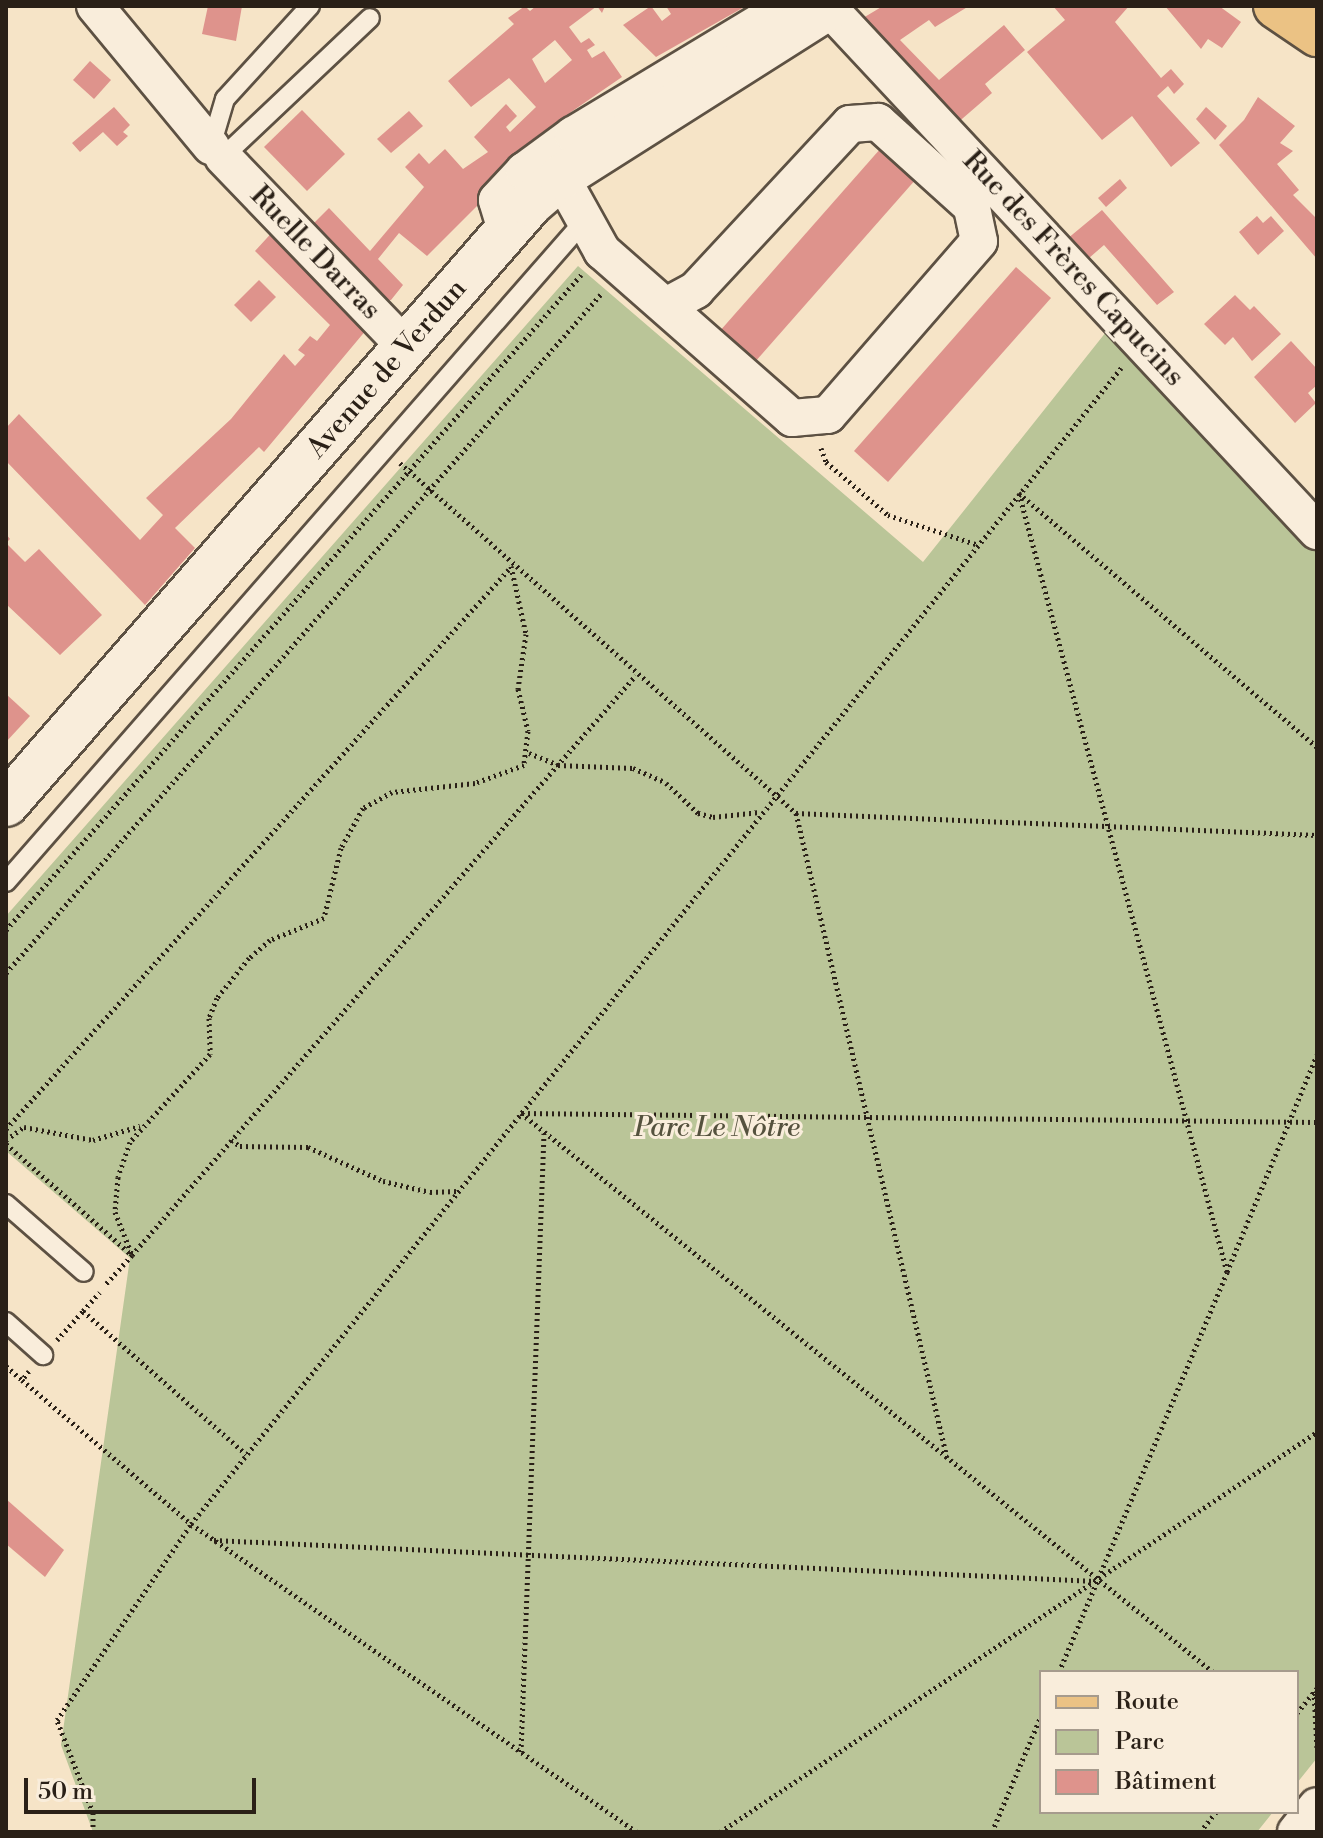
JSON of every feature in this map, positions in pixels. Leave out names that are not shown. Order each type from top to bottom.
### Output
[{"type":"main road","name":"Avenue de Verdun","points":[[6,804],[407,348],[506,230],[561,177],[815,6]]},
{"type":"main road","points":[[1276,6],[1317,34]]},
{"type":"street","name":"Ruelle Darras","points":[[95,6],[217,152],[407,348]]},
{"type":"street","points":[[506,230],[497,200],[524,171],[573,135],[815,6]]},
{"type":"street","name":"Rue des Frères Capucins","points":[[815,6],[1142,342],[1317,531]]},
{"type":"street","points":[[561,177],[604,247],[792,418],[828,415],[979,241],[972,207],[878,122],[850,124],[696,290],[668,305]]},
{"type":"street","points":[[1296,1832],[1317,1806]]},
{"type":"lane","points":[[217,152],[225,99],[310,6]]},
{"type":"lane","points":[[217,152],[370,18]]},
{"type":"lane","points":[[6,882],[385,447],[604,247]]},
{"type":"lane","points":[[6,1204],[84,1272]]},
{"type":"lane","points":[[6,1322],[43,1355]]},
{"type":"path","points":[[6,930],[604,247]]},
{"type":"path","points":[[6,973],[429,491],[604,247]]},
{"type":"path","points":[[93,1832],[93,1813],[57,1720],[191,1524],[761,811],[1142,342]]},
{"type":"path","points":[[811,417],[826,462],[888,515],[978,545]]},
{"type":"path","points":[[385,447],[511,566],[796,813],[947,1458]]},
{"type":"path","points":[[1019,493],[1317,747]]},
{"type":"path","points":[[1019,493],[1105,827],[1227,1272]]},
{"type":"path","points":[[132,1255],[115,1212],[123,1158],[141,1126],[196,1075],[210,1054],[209,1018],[249,958],[270,940],[324,918],[341,848],[363,808],[392,792],[506,776],[524,765],[529,753],[518,689],[526,634],[511,566]]},
{"type":"path","points":[[6,1129],[511,566]]},
{"type":"path","points":[[22,1380],[636,675]]},
{"type":"path","points":[[529,753],[558,765],[633,768],[666,783],[698,813],[713,817],[761,811]]},
{"type":"path","points":[[796,813],[1317,835]]},
{"type":"path","points":[[1060,1670],[1317,1055]]},
{"type":"path","points":[[521,1113],[1317,1122]]},
{"type":"path","points":[[521,1113],[1210,1670]]},
{"type":"path","points":[[132,1255],[6,1142],[24,1127],[93,1140],[141,1126]]},
{"type":"path","points":[[521,1752],[544,1132]]},
{"type":"path","points":[[231,1140],[240,1146],[308,1147],[383,1181],[430,1192],[458,1191]]},
{"type":"path","points":[[83,1311],[246,1454]]},
{"type":"path","points":[[6,1366],[191,1524],[637,1832]]},
{"type":"path","points":[[720,1832],[1317,1432]]},
{"type":"path","points":[[213,1540],[1098,1581]]},
{"type":"path","points":[[1299,1711],[1316,1690]]},
{"type":"path","points":[[1316,1690],[1317,1749]]},
{"type":"path","points":[[992,1832],[1039,1721]]},
{"type":"path","points":[[1200,1832],[1214,1814]]},
{"type":"green space","name":"Parc Le Nôtre","points":[[578,266],[923,562],[1110,327],[1317,546],[1317,1758],[1299,1780],[1299,1670],[1039,1670],[1039,1814],[1271,1814],[1257,1832],[93,1832],[61,1745],[130,1258],[6,1151],[6,916]]},
{"type":"building","points":[[208,6],[242,6],[236,41],[202,34]]},
{"type":"building","points":[[525,6],[530,11],[536,6],[597,6],[569,27],[581,43],[589,38],[595,45],[587,50],[592,58],[604,51],[622,77],[571,112],[427,256],[399,233],[378,259],[403,285],[391,300],[373,301],[306,231],[329,208],[370,251],[424,187],[405,167],[419,153],[429,164],[445,149],[463,169],[488,152],[474,137],[506,104],[517,116],[506,127],[510,132],[536,107],[509,78],[471,107],[448,81],[514,24],[508,18]],"holes":[[[555,40],[572,60],[545,83],[532,59]]]},
{"type":"building","points":[[651,6],[662,21],[671,14],[666,6],[746,6],[656,57],[623,25]]},
{"type":"building","points":[[883,6],[969,6],[935,27],[929,20],[900,40],[939,80],[1004,25],[1025,50],[985,84],[992,93],[955,125],[853,24]]},
{"type":"building","points":[[1053,6],[1129,6],[1115,22],[1161,78],[1171,69],[1184,84],[1174,94],[1168,86],[1157,96],[1200,143],[1171,167],[1132,116],[1102,140],[1027,52],[1065,20]]},
{"type":"building","points":[[1165,6],[1219,6],[1241,22],[1222,48],[1208,39],[1201,49]]},
{"type":"building","points":[[90,61],[111,80],[94,99],[73,80]]},
{"type":"building","points":[[1258,97],[1295,126],[1280,143],[1293,151],[1277,164],[1299,190],[1293,195],[1317,219],[1317,259],[1219,145],[1244,120]]},
{"type":"building","points":[[114,107],[130,125],[123,132],[128,136],[117,146],[103,132],[80,152],[72,143]]},
{"type":"building","points":[[1206,107],[1227,126],[1215,140],[1196,119]]},
{"type":"building","points":[[302,110],[345,154],[307,191],[264,147]]},
{"type":"building","points":[[409,111],[423,126],[391,153],[377,139]]},
{"type":"building","points":[[881,148],[917,178],[754,363],[719,332]]},
{"type":"building","points":[[1120,179],[1127,188],[1106,207],[1098,198]]},
{"type":"building","points":[[1102,210],[1174,292],[1157,305],[1104,245],[1081,265],[1061,244]]},
{"type":"building","points":[[1257,216],[1263,223],[1271,216],[1284,231],[1258,255],[1239,232]]},
{"type":"building","points":[[277,227],[372,323],[264,452],[259,447],[175,528],[195,548],[145,605],[6,461],[6,428],[19,414],[140,540],[163,515],[146,498],[231,419],[284,354],[295,366],[305,355],[298,350],[310,336],[317,341],[330,325],[255,251]]},
{"type":"building","points":[[1016,267],[1051,298],[888,482],[854,451]]},
{"type":"building","points":[[259,280],[276,297],[251,322],[234,305]]},
{"type":"building","points":[[1235,295],[1250,310],[1254,306],[1281,334],[1252,361],[1233,337],[1225,345],[1204,324]]},
{"type":"building","points":[[1291,341],[1317,369],[1317,385],[1308,393],[1316,403],[1295,423],[1254,377]]},
{"type":"building","points":[[6,543],[25,562],[39,549],[102,615],[60,655],[6,604]]},
{"type":"building","points":[[6,694],[30,716],[6,742]]},
{"type":"building","points":[[6,1499],[64,1550],[45,1577],[6,1544]]}]
